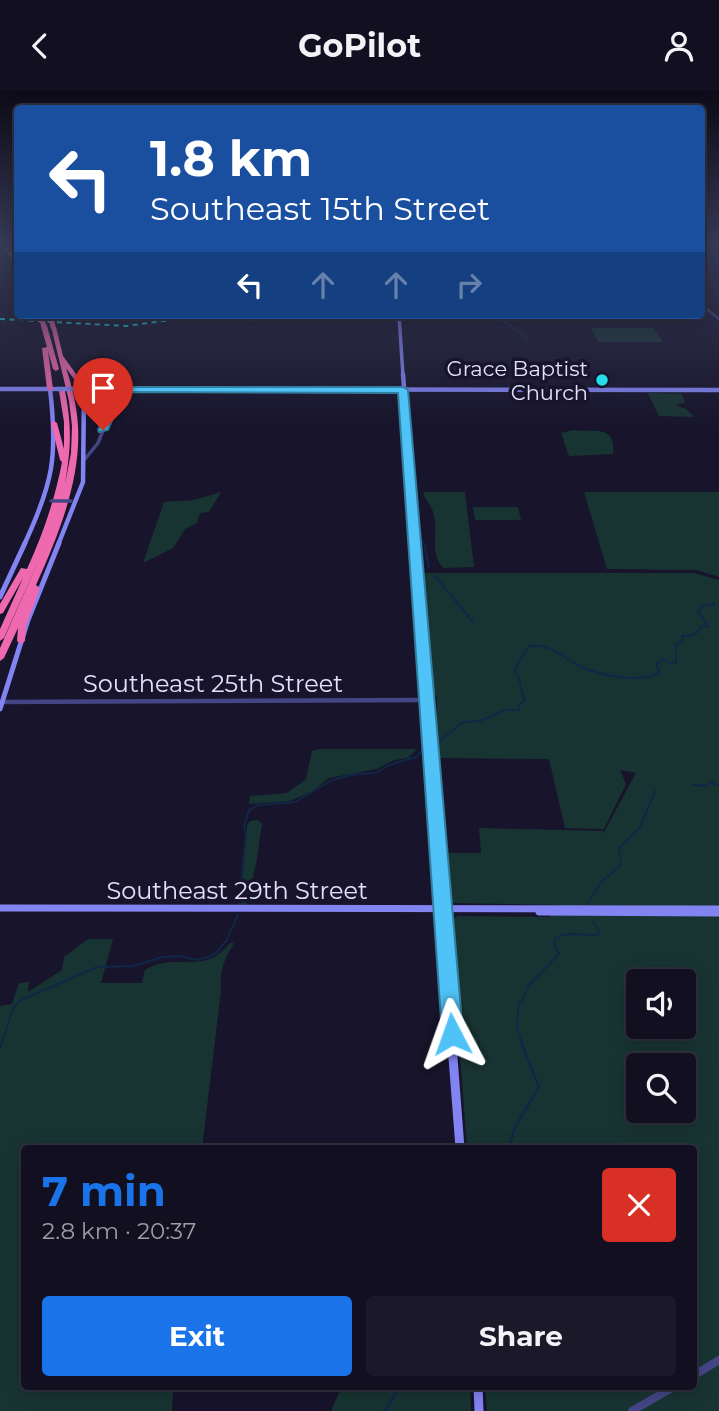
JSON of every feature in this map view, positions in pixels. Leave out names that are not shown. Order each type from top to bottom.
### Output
[{"type":"highway","points":[[0,658],[43,546],[65,471],[67,411],[42,319]]},
{"type":"highway","points":[[52,319],[76,429],[71,500]]},
{"type":"highway","points":[[45,330],[53,389]]},
{"type":"highway","points":[[58,351],[83,389]]},
{"type":"highway","points":[[54,423],[58,430],[65,471]]},
{"type":"highway","points":[[0,611],[71,500],[78,474],[81,434]]},
{"type":"highway","points":[[0,638],[43,546]]},
{"type":"highway","points":[[21,641],[22,626],[43,568],[43,546]]},
{"type":"main road","points":[[399,319],[460,1145]]},
{"type":"main road","points":[[0,389],[719,390]]},
{"type":"main road","points":[[0,597],[43,501],[55,450],[53,389]]},
{"type":"main road","points":[[1,704],[71,500],[84,476],[85,459],[81,434],[83,389]]},
{"type":"main road","name":"Southeast 29th Street","points":[[0,908],[475,909],[558,913],[719,911]]},
{"type":"main road","points":[[478,1390],[480,1411]]},
{"type":"street","points":[[705,307],[719,319]]},
{"type":"street","points":[[85,459],[98,441],[120,389]]},
{"type":"street","points":[[83,443],[92,445],[98,441]]},
{"type":"street","points":[[43,501],[71,500]]},
{"type":"street","name":"Southeast 25th Street","points":[[1,704],[427,700]]},
{"type":"street","points":[[697,1373],[719,1360]]},
{"type":"street","points":[[632,1411],[668,1390]]},
{"type":"green space","points":[[591,328],[653,328],[663,342],[598,342]]},
{"type":"green space","points":[[648,393],[682,394],[685,403],[677,406],[686,409],[694,417],[659,416]]},
{"type":"green space","points":[[573,430],[602,431],[607,434],[613,444],[613,454],[569,456],[561,433]]},
{"type":"green space","points":[[221,492],[209,512],[200,513],[197,523],[185,529],[173,548],[143,563],[164,502],[194,500]]},
{"type":"green space","points":[[423,492],[465,492],[474,567],[443,568],[436,555],[435,519]]},
{"type":"green space","points":[[584,492],[719,492],[719,577],[696,570],[607,569]]},
{"type":"green space","points":[[473,507],[518,507],[521,520],[475,520]]},
{"type":"green space","points":[[426,573],[694,573],[719,580],[719,1411],[487,1411],[485,1390],[697,1390],[697,1145],[467,1145],[450,921],[458,916],[549,917],[558,905],[452,903],[448,853],[481,853],[479,828],[603,831],[603,834],[636,773],[620,770],[626,784],[604,829],[565,828],[549,759],[439,758],[437,696],[431,692],[421,576]]},
{"type":"green space","points":[[417,749],[408,758],[394,760],[377,769],[329,778],[310,793],[289,801],[249,804],[250,796],[287,793],[306,779],[312,751]]},
{"type":"green space","points":[[258,820],[262,824],[246,905],[241,904],[247,825],[250,821]]},
{"type":"green space","points":[[88,939],[113,939],[101,983],[142,983],[145,970],[156,965],[210,959],[230,943],[234,943],[222,972],[202,1145],[21,1145],[21,1390],[173,1390],[172,1411],[0,1411],[0,1006],[12,1004],[19,983],[29,982],[28,992],[62,970],[64,957]]},
{"type":"green space","points":[[340,1390],[470,1390],[471,1411],[331,1411]]},
{"type":"waterway","points":[[503,319],[527,338]]},
{"type":"waterway","points":[[420,541],[424,543],[429,568]]},
{"type":"waterway","points":[[434,575],[473,622]]},
{"type":"waterway","points":[[440,741],[463,722],[480,721],[504,710],[519,710],[518,705],[525,700],[515,670],[528,647],[544,647],[582,667],[606,675],[634,678],[652,676],[660,673],[656,665],[663,659],[671,664],[676,662],[676,644],[683,641],[682,636],[694,635],[703,626],[708,627],[698,611],[702,606],[714,604]]},
{"type":"waterway","points":[[239,904],[246,835],[244,826],[249,810],[259,805],[295,802],[332,780],[355,774],[376,773],[389,765],[416,757],[424,749]]},
{"type":"waterway","points":[[693,785],[706,786],[711,782],[719,786]]},
{"type":"waterway","points":[[589,901],[601,882],[621,865],[619,848],[640,827],[655,791]]},
{"type":"waterway","points":[[1,1046],[13,1008],[21,1000],[97,967],[133,966],[163,957],[181,956],[197,960],[208,957],[216,953],[226,941],[238,915]]},
{"type":"waterway","points":[[523,1046],[517,1029],[519,1002],[523,1000],[528,986],[559,954],[554,943],[556,937],[567,934],[598,935],[599,930],[592,921]]},
{"type":"waterway","points":[[0,1049],[1,1045]]},
{"type":"waterway","points":[[510,1145],[515,1127],[539,1087],[522,1045]]},
{"type":"waterway","points":[[385,1411],[398,1390]]},
{"type":"railway","points":[[0,319],[126,326],[179,319]]},
{"type":"place","name":"Grace Baptist Church","points":[[602,380]]},
{"type":"route","points":[[103,430],[120,389],[403,390],[452,1034]]}]
